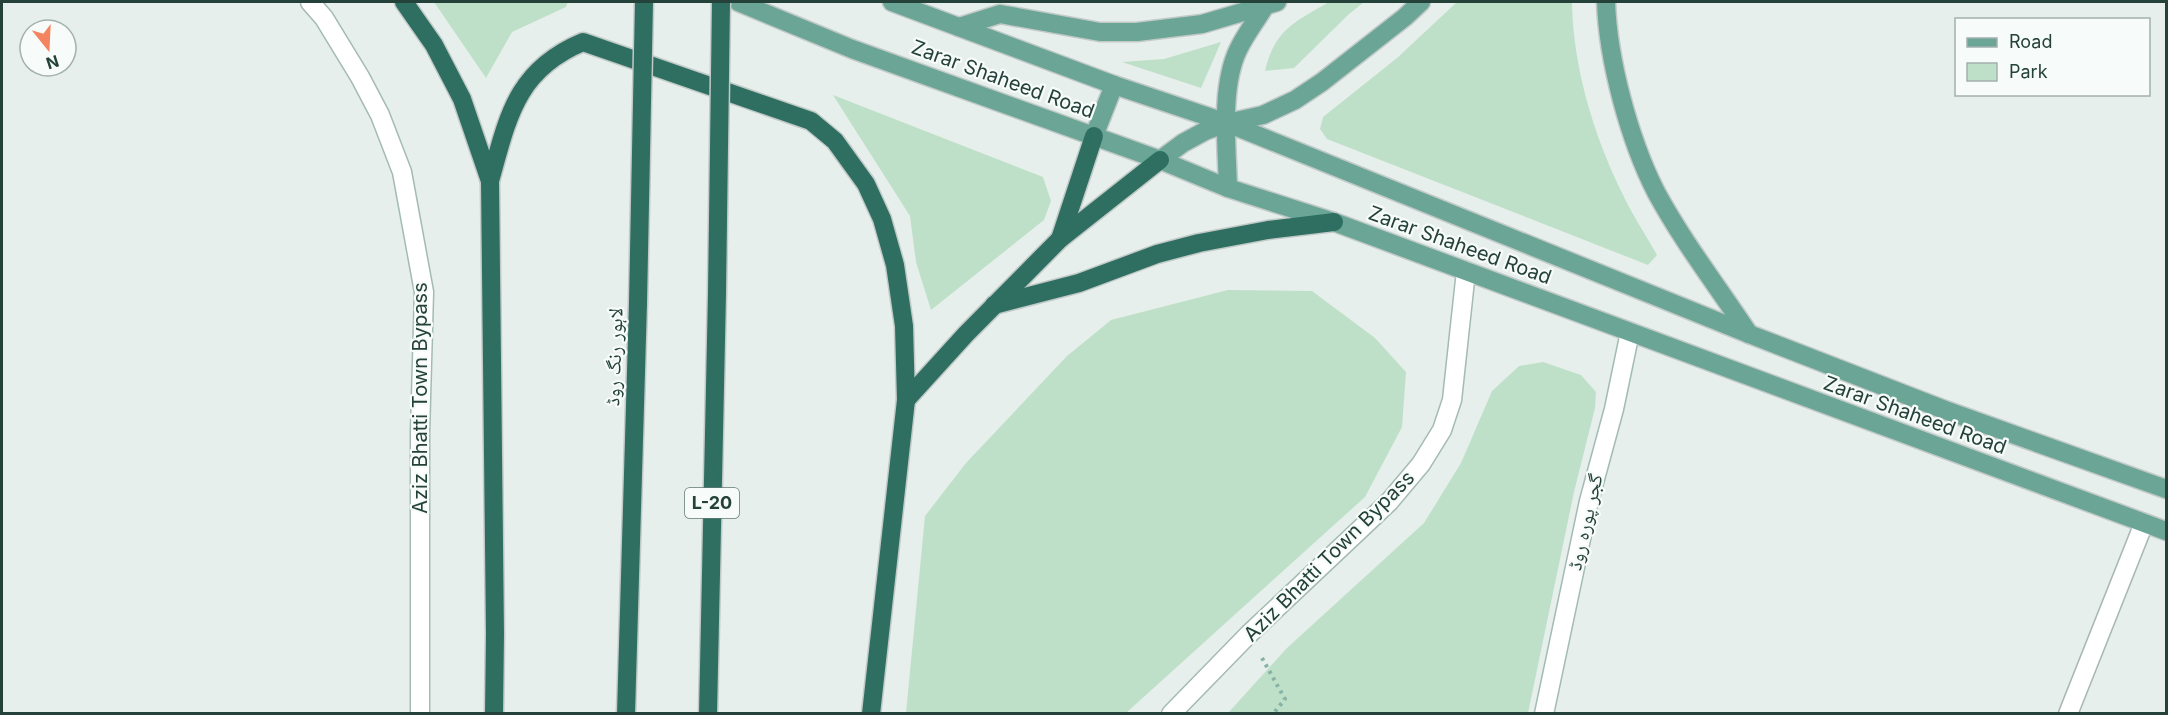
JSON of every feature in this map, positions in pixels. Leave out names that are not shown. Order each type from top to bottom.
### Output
[{"type":"highway","points":[[404,2],[434,45],[462,99],[490,181]]},
{"type":"highway","name":"لاہور رنگ روڈ","points":[[626,714],[644,2]]},
{"type":"highway","name":"L-20","points":[[708,714],[721,2]]},
{"type":"highway","points":[[494,714],[490,181],[505,128],[522,90],[543,64],[561,51],[583,42],[811,121],[835,141],[866,184],[882,219],[900,291],[904,326],[906,400],[871,714]]},
{"type":"highway","points":[[1060,239],[1094,136]]},
{"type":"highway","points":[[906,400],[994,305],[1060,239],[1160,159]]},
{"type":"highway","points":[[994,305],[1079,283],[1156,254],[1199,243],[1268,230],[1334,222]]},
{"type":"main road","name":"Zarar Shaheed Road","points":[[738,2],[852,49],[1160,159],[1228,188],[1334,222],[2166,531]]},
{"type":"main road","name":"Zarar Shaheed Road","points":[[892,2],[1114,85],[1227,123],[1749,334],[1945,410],[2166,489]]},
{"type":"main road","points":[[1160,159],[1183,143],[1227,123],[1263,115],[1295,100],[1322,82],[1421,2]]},
{"type":"main road","points":[[1606,2],[1613,56],[1627,116],[1641,158],[1676,226],[1749,334]]},
{"type":"main road","points":[[959,27],[1000,14],[1100,32],[1137,32],[1202,24],[1271,4]]},
{"type":"main road","points":[[1228,188],[1227,97],[1237,52],[1271,4]]},
{"type":"main road","points":[[1094,136],[1114,85]]},
{"type":"street","name":"Aziz Bhatti Town Bypass","points":[[310,2],[324,18],[380,115],[402,172],[424,292],[420,433],[420,714]]},
{"type":"street","name":"Aziz Bhatti Town Bypass","points":[[1171,714],[1248,635],[1389,502],[1421,464],[1442,430],[1452,400],[1466,271]]},
{"type":"street","name":"گجر پورہ روڈ","points":[[1544,714],[1589,501],[1614,409],[1630,332]]},
{"type":"street","points":[[2068,714],[2145,523]]},
{"type":"path","points":[[1248,635],[1285,699],[1273,714]]},
{"type":"green space","points":[[434,2],[568,2],[566,7],[512,32],[486,78]]},
{"type":"green space","points":[[1329,2],[1364,2],[1294,68],[1265,71],[1274,45],[1288,28]]},
{"type":"green space","points":[[1457,2],[1572,2],[1576,52],[1587,101],[1613,172],[1631,210],[1657,255],[1648,265],[1327,139],[1320,129],[1323,117],[1397,58]]},
{"type":"green space","points":[[1221,42],[1201,88],[1122,62],[1164,59]]},
{"type":"green space","points":[[833,95],[1043,177],[1051,201],[1044,220],[931,310],[916,262],[910,216]]},
{"type":"green space","points":[[1228,290],[1312,291],[1375,338],[1406,372],[1402,427],[1365,497],[1126,713],[906,713],[925,516],[966,463],[1067,356],[1111,320]]},
{"type":"green space","points":[[1543,362],[1581,375],[1596,392],[1595,408],[1574,492],[1528,713],[1228,713],[1287,648],[1424,523],[1461,463],[1492,391],[1519,366]]}]
